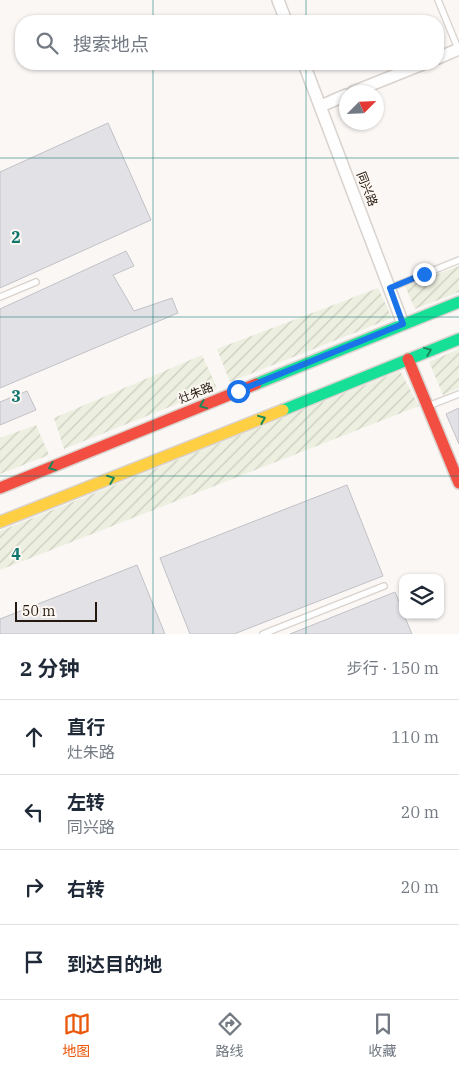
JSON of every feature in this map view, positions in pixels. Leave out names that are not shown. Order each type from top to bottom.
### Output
[{"type":"main road","name":"灶朱路","points":[[0,488],[459,302]]},
{"type":"main road","points":[[0,522],[459,339]]},
{"type":"main road","points":[[408,359],[459,482]]},
{"type":"street","points":[[278,0],[284,15]]},
{"type":"street","points":[[444,56],[459,50]]},
{"type":"street","name":"同兴路","points":[[306,70],[403,324]]},
{"type":"street","points":[[370,85],[408,70]]},
{"type":"street","points":[[320,106],[339,98]]},
{"type":"lane","points":[[438,0],[459,50]]},
{"type":"lane","points":[[390,288],[459,260]]},
{"type":"lane","points":[[0,297],[36,282]]},
{"type":"lane","points":[[428,406],[459,394]]},
{"type":"lane","points":[[263,634],[384,586]]},
{"type":"green space","points":[[459,266],[459,292],[415,309],[405,286]]},
{"type":"green space","points":[[378,288],[392,318],[230,382],[217,349]]},
{"type":"green space","points":[[459,349],[459,388],[443,395],[429,362]]},
{"type":"green space","points":[[202,355],[217,388],[64,449],[54,418]]},
{"type":"green space","points":[[400,371],[419,406],[0,570],[0,531]]},
{"type":"green space","points":[[36,425],[49,455],[0,474],[0,438]]},
{"type":"building","points":[[108,123],[151,220],[0,288],[0,172]]},
{"type":"building","points":[[126,251],[134,266],[113,275],[134,311],[172,298],[178,313],[0,388],[0,309]]},
{"type":"building","points":[[27,391],[36,410],[0,425],[0,402]]},
{"type":"building","points":[[459,408],[459,444],[446,414]]},
{"type":"building","points":[[347,485],[383,576],[234,634],[190,634],[160,558]]},
{"type":"building","points":[[137,565],[165,634],[0,634],[0,619]]},
{"type":"building","points":[[395,592],[399,602],[399,619],[406,619],[412,634],[290,634]]},
{"type":"traffic: fast","points":[[256,384],[459,302]]},
{"type":"traffic: fast","points":[[283,410],[459,339]]},
{"type":"traffic: slow","points":[[0,522],[283,410]]},
{"type":"traffic: jam","points":[[408,359],[459,483]]},
{"type":"traffic: jam","points":[[0,488],[256,384]]},
{"type":"route","points":[[238,391],[403,324],[390,288],[424,274]]}]
